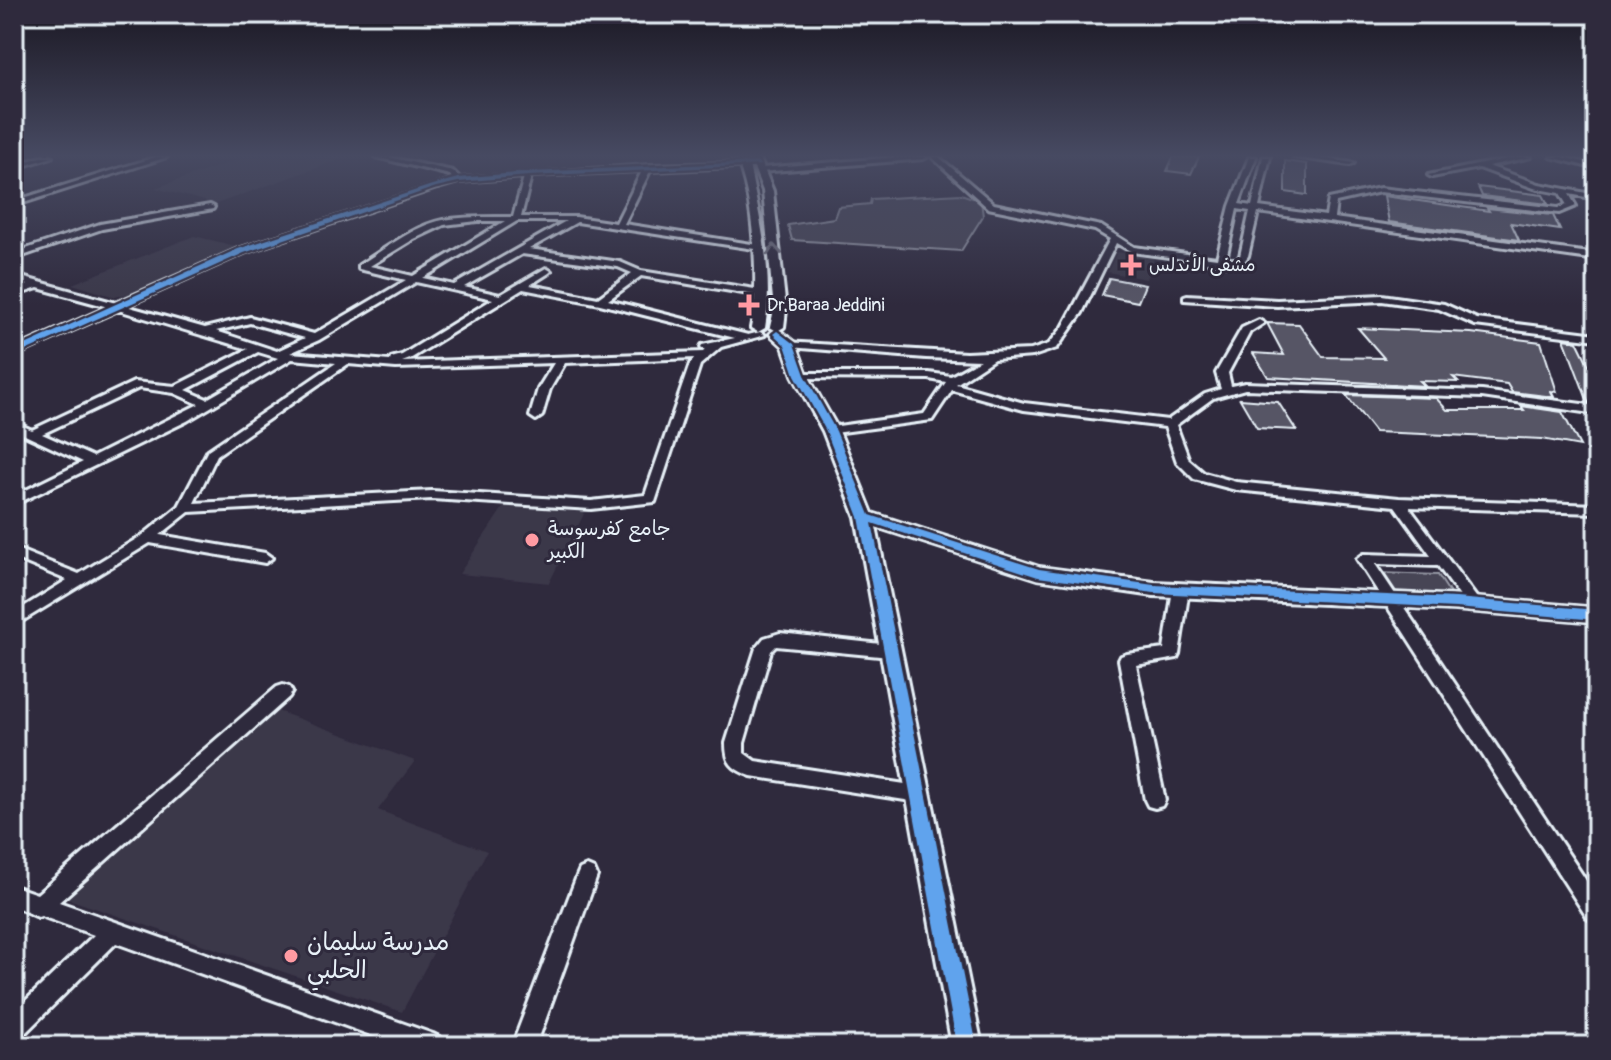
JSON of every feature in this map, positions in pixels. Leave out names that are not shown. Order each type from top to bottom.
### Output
[{"type":"street","points":[[14,353],[278,237],[374,206]]},
{"type":"street","points":[[14,501],[183,418],[517,218],[520,206]]},
{"type":"street","points":[[619,225],[628,206]]},
{"type":"street","points":[[755,206],[762,311],[759,332]]},
{"type":"street","points":[[770,206],[781,335],[831,431],[865,517],[967,1046]]},
{"type":"street","points":[[993,206],[1098,228],[1132,249],[1221,261],[1243,259],[1253,209]]},
{"type":"street","points":[[1221,261],[1234,206]]},
{"type":"street","points":[[1237,206],[1597,257]]},
{"type":"street","points":[[1330,220],[1331,206]]},
{"type":"street","points":[[1519,206],[1559,211],[1571,206]]},
{"type":"street","points":[[14,256],[100,227],[210,207]]},
{"type":"street","points":[[501,298],[362,267],[411,237],[442,223],[517,218],[576,219],[758,248]]},
{"type":"street","points":[[455,288],[576,219]]},
{"type":"street","points":[[381,363],[406,357],[716,346],[759,332],[767,325],[781,335],[990,358],[1027,354],[1054,346],[1084,301],[1114,239]]},
{"type":"street","points":[[521,251],[620,265],[639,273],[761,293]]},
{"type":"street","points":[[406,357],[546,271]]},
{"type":"street","points":[[600,301],[639,273]]},
{"type":"street","points":[[14,278],[284,355],[381,363],[702,355]]},
{"type":"street","points":[[14,293],[37,285]]},
{"type":"street","points":[[522,286],[600,301],[745,337]]},
{"type":"street","points":[[1187,298],[1277,303],[1382,298],[1441,306],[1475,322],[1597,337]]},
{"type":"street","points":[[205,331],[250,320],[315,338]]},
{"type":"street","points":[[1227,391],[1222,373],[1246,330],[1259,323]]},
{"type":"street","points":[[185,508],[432,495],[591,505],[650,499],[695,364],[716,346]]},
{"type":"street","points":[[177,390],[256,349]]},
{"type":"street","points":[[536,416],[544,389],[562,358]]},
{"type":"street","points":[[831,431],[928,417],[951,383],[990,358]]},
{"type":"street","points":[[14,620],[148,538],[185,508],[212,453],[346,361]]},
{"type":"street","points":[[800,375],[929,376],[1024,406],[1170,424],[1209,396],[1245,386],[1482,394],[1597,410]]},
{"type":"street","points":[[33,434],[138,384],[177,390],[207,403]]},
{"type":"street","points":[[1170,424],[1183,462],[1199,476],[1236,486],[1399,502],[1597,509]]},
{"type":"street","points":[[14,426],[94,462]]},
{"type":"street","points":[[1399,502],[1474,605]]},
{"type":"street","points":[[865,517],[1038,573],[1154,589],[1388,599],[1597,615]]},
{"type":"street","points":[[148,538],[265,558]]},
{"type":"street","points":[[14,553],[78,579]]},
{"type":"street","points":[[1442,561],[1364,559],[1595,912]]},
{"type":"street","points":[[1155,800],[1127,660],[1171,654],[1181,589]]},
{"type":"street","points":[[890,651],[780,639],[770,642],[759,661],[735,743],[735,757],[751,768],[918,794]]},
{"type":"street","points":[[38,907],[283,692]]},
{"type":"street","points":[[524,1046],[587,876]]},
{"type":"street","points":[[14,896],[433,1046]]},
{"type":"street","points":[[14,1028],[111,933]]},
{"type":"shaded area","points":[[982,206],[983,216],[961,251],[792,240],[788,225],[834,218],[838,207]]},
{"type":"shaded area","points":[[194,236],[240,247],[129,294],[115,297],[72,284]]},
{"type":"shaded area","name":"مشفى الأندلس","points":[[1117,252],[1154,259],[1146,279],[1107,272]]},
{"type":"shaded area","points":[[504,506],[585,512],[549,583],[459,574]]},
{"type":"shaded area","points":[[1378,573],[1438,575],[1456,603],[1397,600]]},
{"type":"shaded area","points":[[272,709],[415,761],[378,810],[487,851],[402,1012],[65,898]]},
{"type":"building","points":[[1386,206],[1457,206],[1553,215],[1560,230],[1511,223],[1519,240],[1389,222]]},
{"type":"building","points":[[1109,278],[1145,285],[1138,302],[1102,295]]},
{"type":"building","points":[[1267,323],[1299,324],[1323,357],[1384,358],[1358,328],[1471,333],[1541,342],[1557,392],[1551,391],[1554,397],[1512,392],[1507,384],[1453,377],[1458,382],[1420,381],[1425,386],[1268,377],[1253,353],[1284,355]]},
{"type":"building","points":[[1564,339],[1577,341],[1597,382],[1597,403],[1588,402]]},
{"type":"building","points":[[1346,395],[1436,398],[1447,410],[1524,410],[1521,406],[1562,412],[1580,446],[1542,439],[1375,432]]},
{"type":"building","points":[[1240,399],[1278,402],[1296,430],[1257,428]]},
{"type":"cycle path","points":[[14,353],[241,251],[373,206]]},
{"type":"cycle path","points":[[777,334],[789,344],[800,375],[831,431],[865,517],[967,1046]]},
{"type":"cycle path","points":[[865,517],[1038,573],[1154,589],[1456,603],[1597,615]]},
{"type":"place","name":"مشفى الأندلس","points":[[1131,265]]},
{"type":"place","name":"Dr.Baraa Jeddini","points":[[749,305]]},
{"type":"place","name":"جامع كفرسوسة الكبير","points":[[532,540]]},
{"type":"place","name":"مدرسة سليمان الحلبي","points":[[291,956]]}]
